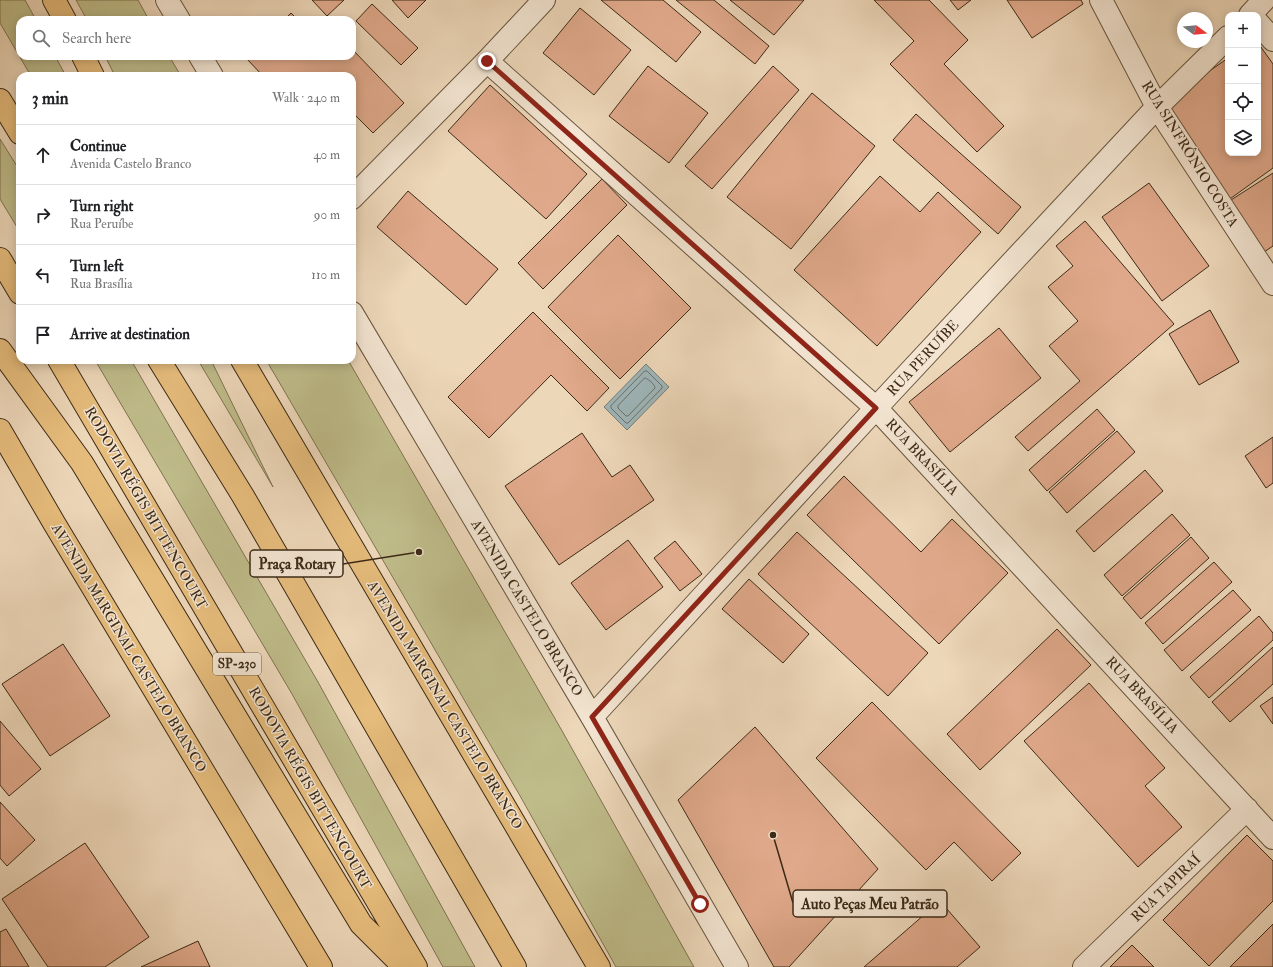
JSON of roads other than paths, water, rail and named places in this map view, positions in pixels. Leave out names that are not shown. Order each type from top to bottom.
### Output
[{"type":"main road","points":[[54,0],[63,16]]},
{"type":"main road","points":[[85,60],[91,72]]},
{"type":"main road","points":[[0,100],[16,126]]},
{"type":"main road","points":[[0,259],[16,286]]},
{"type":"main road","points":[[0,350],[82,463],[361,924],[404,967]]},
{"type":"main road","name":"RODOVIA RÉGIS BITTENCOURT","points":[[61,364],[416,967]]},
{"type":"main road","points":[[161,364],[243,496],[515,967]]},
{"type":"main road","name":"AVENIDA MARGINAL CASTELO BRANCO","points":[[244,364],[599,967]]},
{"type":"main road","name":"AVENIDA MARGINAL CASTELO BRANCO","points":[[0,430],[54,523],[321,967]]},
{"type":"street","points":[[167,0],[176,16]]},
{"type":"street","points":[[356,194],[487,61],[544,0]]},
{"type":"street","name":"RUA SINFRÔNIO COSTA","points":[[1101,0],[1157,107],[1273,284]]},
{"type":"street","points":[[1241,0],[1249,12]]},
{"type":"street","points":[[1254,12],[1264,0]]},
{"type":"street","points":[[1261,26],[1273,40]]},
{"type":"street","name":"RUA PERUÍBE","points":[[592,717],[876,408],[1157,107],[1225,40]]},
{"type":"street","points":[[202,60],[210,72]]},
{"type":"street","name":"RUA BRASÍLIA","points":[[487,61],[876,408],[1273,838]]},
{"type":"street","name":"AVENIDA CASTELO BRANCO","points":[[356,320],[592,717],[737,967]]},
{"type":"street","name":"RUA TAPIRAÍ","points":[[1084,967],[1247,809]]},
{"type":"water","points":[[646,364],[669,387],[627,430],[604,407]]},
{"type":"place","name":"Praça Rotary","points":[[419,552]]},
{"type":"place","name":"Auto Peças Meu Patrão","points":[[773,835]]}]
